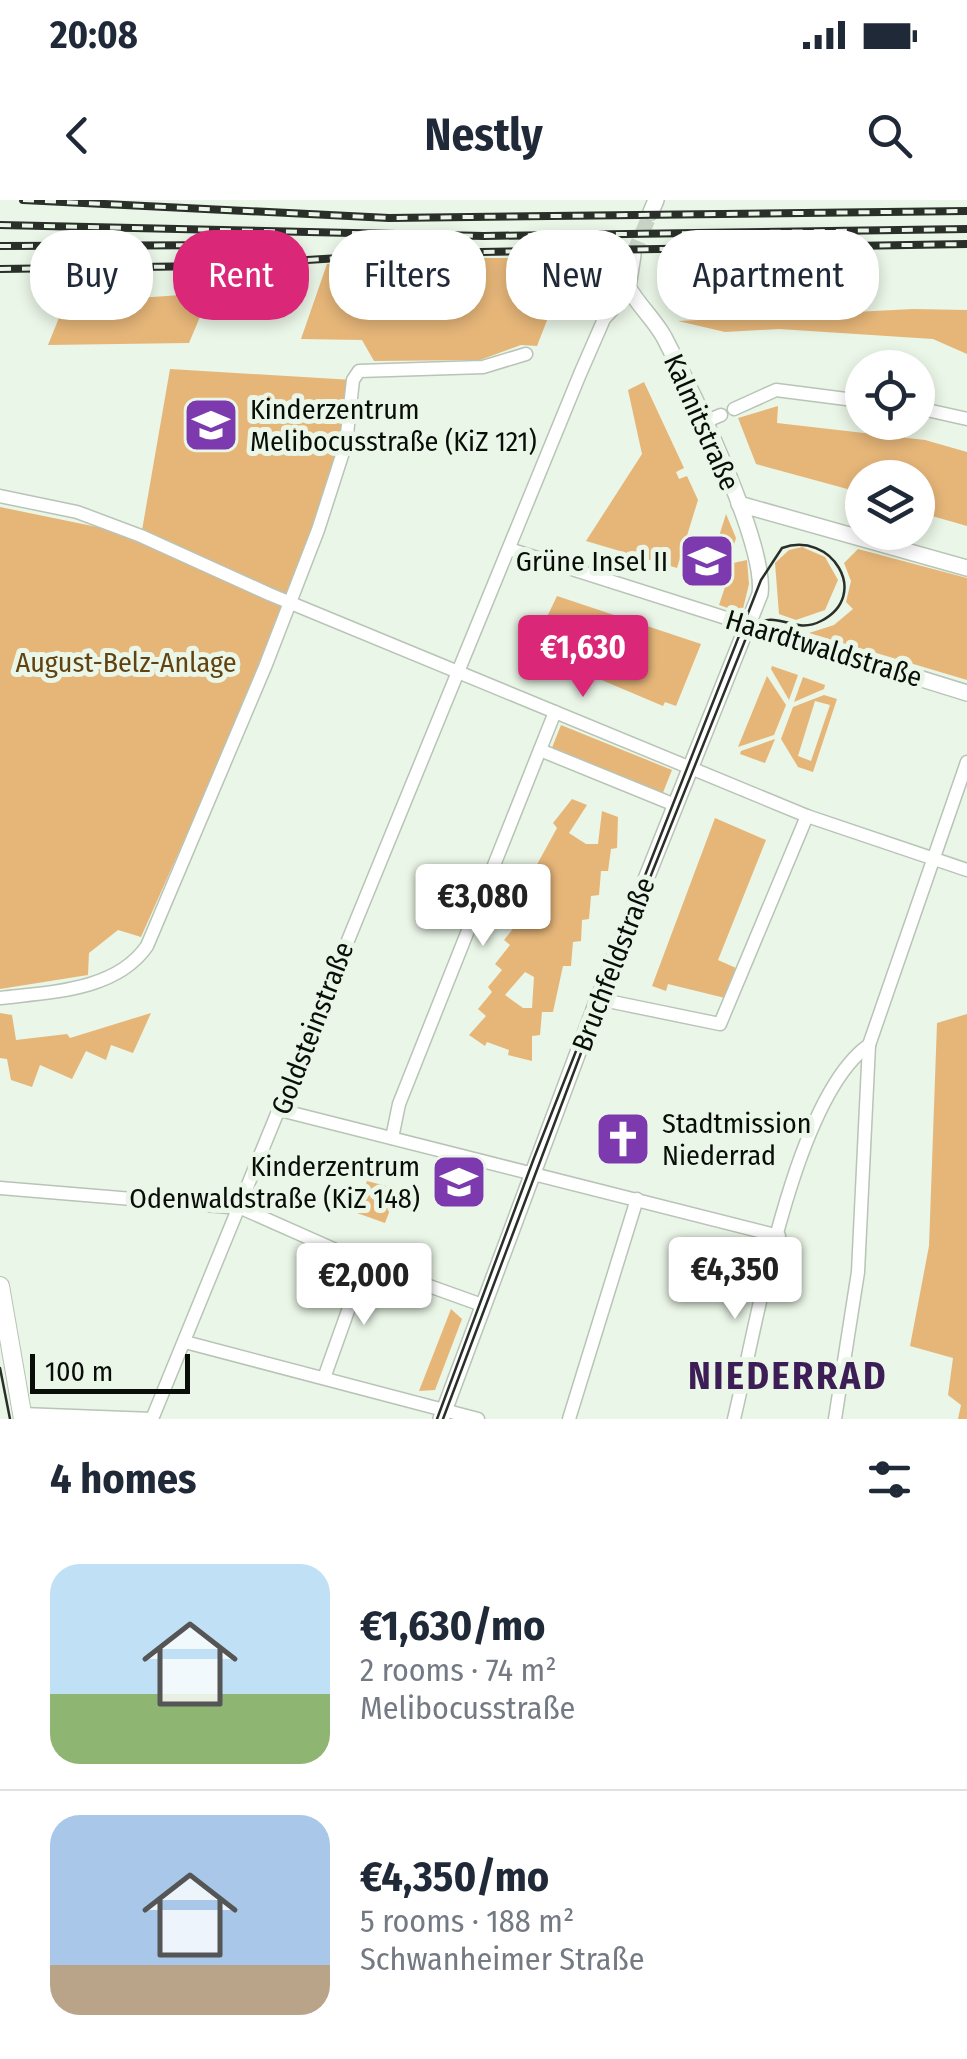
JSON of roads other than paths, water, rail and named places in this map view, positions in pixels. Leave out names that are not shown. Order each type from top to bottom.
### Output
[{"type":"main road","points":[[0,1286],[23,1416]]},
{"type":"street","name":"Kalmitstraße","points":[[637,301],[663,336],[752,537]]},
{"type":"street","name":"Goldsteinstraße","points":[[152,1419],[604,320]]},
{"type":"street","points":[[0,998],[98,981],[124,970],[140,956],[187,858],[334,486],[346,443],[353,380],[359,371],[483,367],[526,354]]},
{"type":"street","points":[[702,422],[776,390],[845,399]]},
{"type":"street","points":[[935,412],[967,419]]},
{"type":"street","points":[[0,496],[77,512],[807,816],[967,870]]},
{"type":"street","points":[[739,504],[967,568]]},
{"type":"street","points":[[752,537],[761,522],[776,517]]},
{"type":"street","name":"Bruchfeldstraße","points":[[442,1414],[598,999],[748,625],[760,588],[752,537]]},
{"type":"street","name":"Haardtwaldstraße","points":[[509,549],[967,693]]},
{"type":"street","points":[[392,1138],[398,1104],[555,712]]},
{"type":"street","points":[[540,750],[675,805]]},
{"type":"street","points":[[835,1419],[858,1272],[868,1046],[967,762]]},
{"type":"street","points":[[598,999],[720,1024],[807,816]]},
{"type":"street","points":[[734,1419],[793,1178],[836,1080],[852,1058],[868,1046]]},
{"type":"street","points":[[852,1058],[870,1062]]},
{"type":"street","points":[[280,1110],[779,1236]]},
{"type":"street","points":[[0,1188],[240,1208],[365,1262],[482,1305]]},
{"type":"street","points":[[569,1419],[637,1200]]},
{"type":"street","points":[[324,1378],[365,1262]]},
{"type":"street","points":[[185,1342],[442,1414],[478,1419]]},
{"type":"street","points":[[23,1416],[152,1419]]},
{"type":"tunnel","points":[[637,245],[651,212]]},
{"type":"tram line","points":[[437,1419],[534,1158],[761,580],[782,548],[816,548],[839,568],[843,596],[836,610],[821,621],[810,625],[764,621],[746,638],[601,1000],[443,1419]]},
{"type":"tram line","points":[[0,1368],[10,1419]]},
{"type":"railway","points":[[23,200],[389,218],[967,211]]},
{"type":"railway","points":[[0,225],[484,236],[967,229]]},
{"type":"railway","points":[[0,269],[209,266],[421,253],[967,244]]},
{"type":"railway","points":[[0,246],[173,245]]},
{"type":"place","name":"Kinderzentrum Melibocusstraße (KiZ 121)","points":[[211,425]]},
{"type":"place","name":"Grüne Insel II","points":[[707,561]]},
{"type":"place","name":"Stadtmission Niederrad","points":[[623,1139]]},
{"type":"place","name":"Kinderzentrum Odenwaldstraße (KiZ 148)","points":[[459,1182]]},
{"type":"district","name":"NIEDERRAD","points":[[788,1376]]},
{"type":"park label","name":"August-Belz-Anlage","points":[[126,662]]}]
